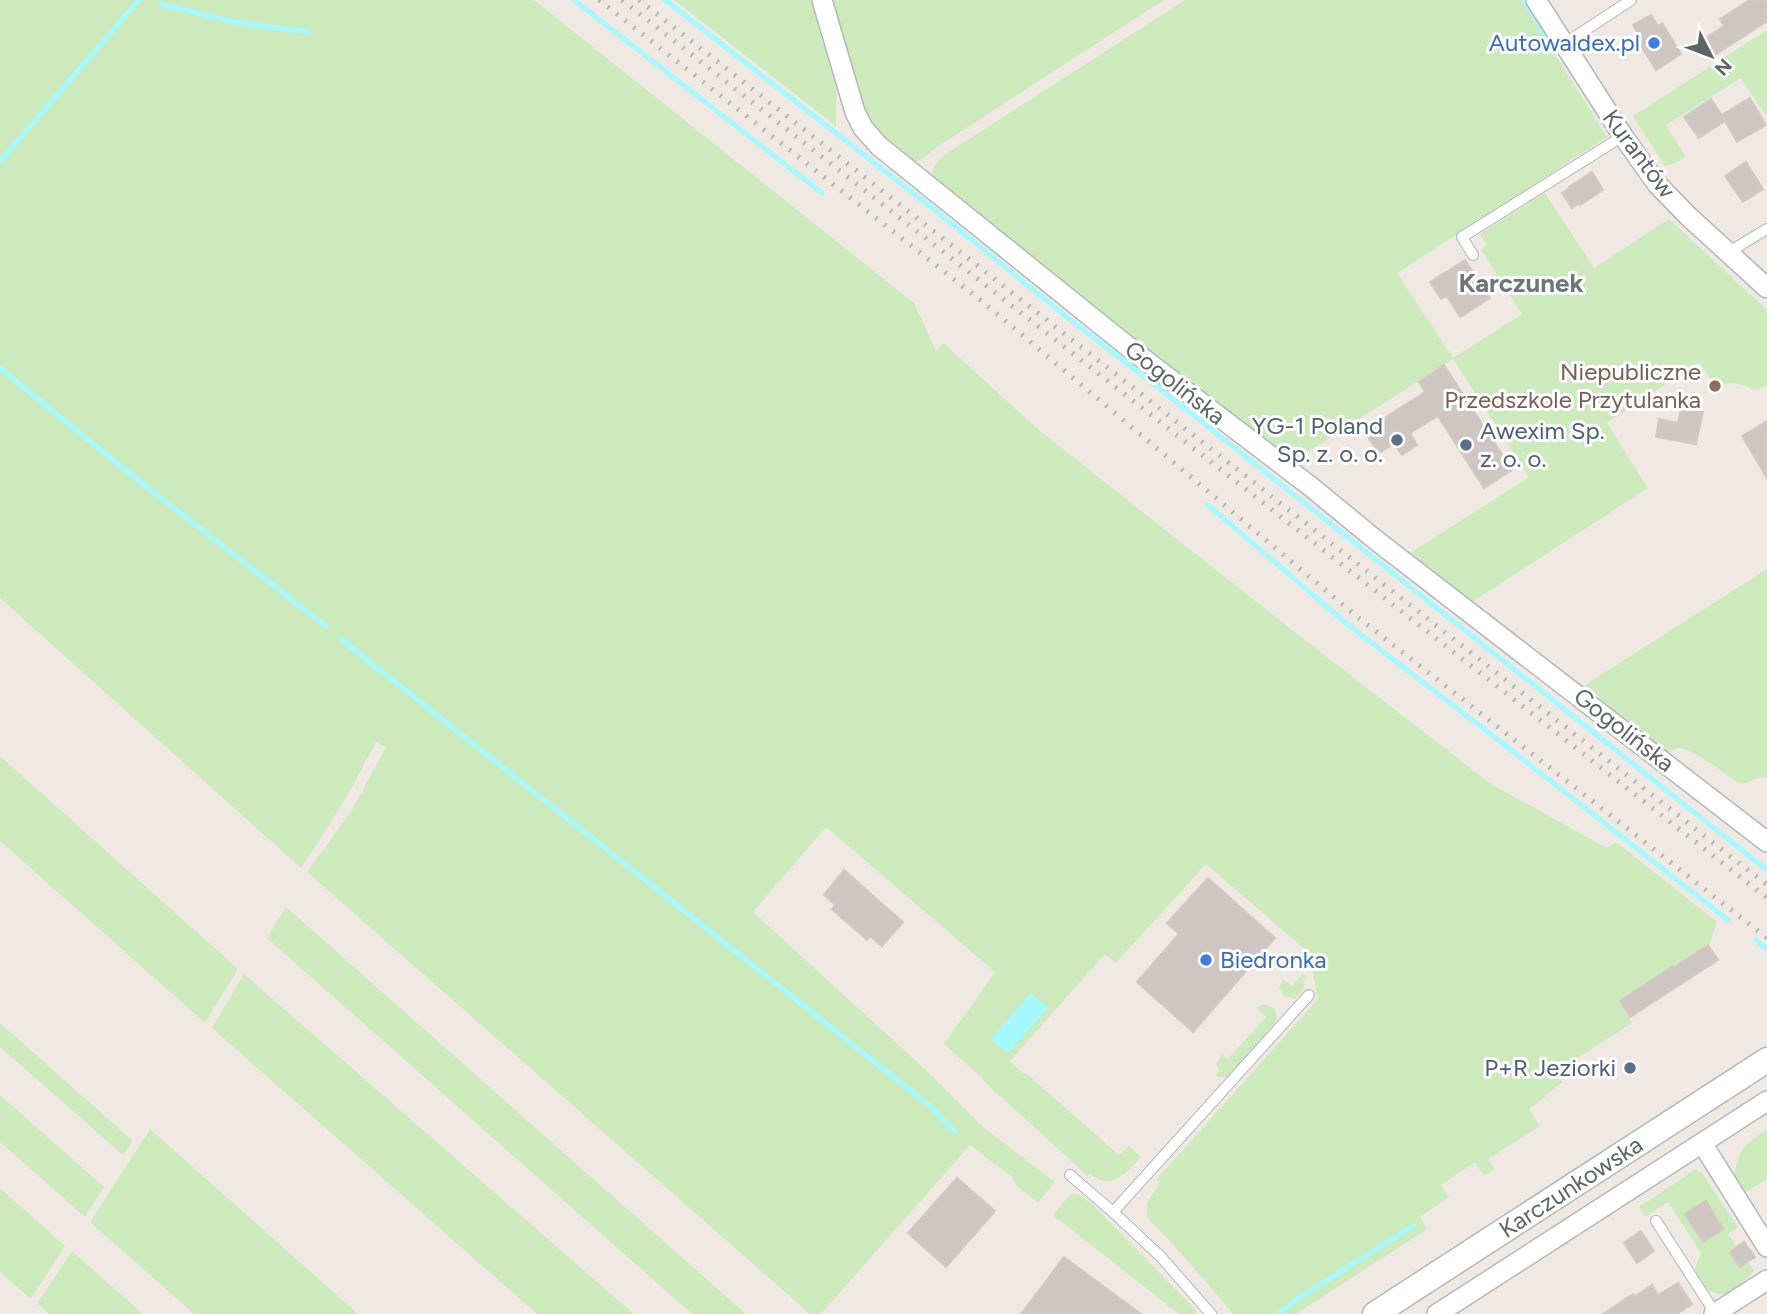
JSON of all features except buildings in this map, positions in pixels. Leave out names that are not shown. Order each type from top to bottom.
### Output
[{"type":"street","name":"Gogolińska","points":[[822,0],[855,112],[863,128],[879,146],[1136,353],[1767,842]]},
{"type":"street","name":"Kurantów","points":[[1536,0],[1657,184],[1767,288]]},
{"type":"street","name":"Karczunkowska","points":[[1375,1314],[1767,1060]]},
{"type":"street","name":"Karczunkowska","points":[[1393,1314],[1767,1076]]},
{"type":"street","name":"Karczunkowska","points":[[1437,1314],[1767,1101]]},
{"type":"street","points":[[1702,1143],[1767,1247]]},
{"type":"street","points":[[1714,1314],[1767,1280]]},
{"type":"lane","points":[[1564,44],[1631,0]]},
{"type":"lane","points":[[1473,255],[1462,237],[1623,136]]},
{"type":"lane","points":[[1729,252],[1767,229]]},
{"type":"lane","points":[[1113,1212],[1309,995]]},
{"type":"lane","points":[[1070,1175],[1161,1257],[1211,1314]]},
{"type":"lane","points":[[1656,1220],[1714,1314]]},
{"type":"green space","points":[[0,0],[534,0],[914,303],[936,351],[943,343],[1040,431],[1491,784],[1607,848],[1616,842],[1717,922],[1710,943],[1619,1001],[1632,1023],[1556,1072],[1562,1082],[1529,1109],[1540,1126],[1488,1159],[1495,1169],[1484,1176],[1475,1162],[1441,1185],[1449,1197],[1420,1217],[1426,1230],[1296,1314],[1233,1314],[1147,1218],[1147,1202],[1159,1184],[1156,1180],[1318,999],[1308,952],[1206,864],[1116,963],[1105,954],[1010,1061],[1119,1155],[1129,1146],[1141,1157],[1118,1178],[1105,1181],[1090,1174],[1088,1176],[944,1044],[995,972],[826,827],[753,912],[926,1070],[984,1128],[1055,1182],[1038,1203],[1016,1185],[1012,1177],[970,1145],[821,1314],[810,1314],[307,872],[352,810],[386,747],[376,742],[345,800],[301,868],[0,598]]},
{"type":"green space","points":[[674,0],[818,0],[840,75],[836,97],[836,126]]},
{"type":"green space","points":[[831,0],[1164,0],[921,160],[911,163],[881,139],[867,119]]},
{"type":"green space","points":[[1185,0],[1521,0],[1607,137],[1397,273],[1453,358],[1522,314],[1481,250],[1487,245],[1480,234],[1545,193],[1594,268],[1669,219],[1767,310],[1767,386],[1754,390],[1736,383],[1715,386],[1699,362],[1607,423],[1648,488],[1472,602],[1410,553],[1529,477],[1453,359],[1292,462],[934,179],[934,169],[944,155]]},
{"type":"green space","points":[[1767,30],[1767,117],[1741,78],[1666,125],[1686,157],[1665,166],[1633,116]]},
{"type":"green space","points":[[1767,569],[1767,778],[1738,783],[1709,762],[1684,749],[1674,749],[1668,753],[1585,685]]},
{"type":"green space","points":[[0,756],[238,969],[205,1023],[0,841]]},
{"type":"green space","points":[[286,907],[746,1314],[692,1314],[267,938]]},
{"type":"green space","points":[[244,974],[634,1314],[537,1314],[212,1028]]},
{"type":"green space","points":[[1303,974],[1303,992],[1294,999],[1284,996],[1279,988],[1283,979],[1292,986]]},
{"type":"green space","points":[[1262,1004],[1275,1009],[1276,1022],[1227,1077],[1218,1077],[1216,1064],[1222,1054],[1228,1059],[1266,1017],[1256,1008]]},
{"type":"green space","points":[[0,1023],[133,1141],[123,1155],[0,1047]]},
{"type":"green space","points":[[0,1095],[104,1187],[85,1217],[0,1142]]},
{"type":"green space","points":[[150,1129],[358,1314],[194,1314],[90,1222]]},
{"type":"green space","points":[[1767,1130],[1767,1179],[1745,1193],[1734,1177],[1738,1160],[1747,1144]]},
{"type":"green space","points":[[1696,1169],[1702,1173],[1738,1227],[1728,1234],[1736,1246],[1728,1251],[1740,1268],[1748,1263],[1754,1271],[1738,1287],[1725,1294],[1713,1293],[1700,1280],[1695,1268],[1701,1253],[1668,1202],[1645,1217],[1639,1207]]},
{"type":"green space","points":[[0,1188],[65,1246],[31,1299],[0,1272]]},
{"type":"green space","points":[[1070,1194],[1078,1194],[1092,1204],[1197,1311],[1194,1314],[1179,1314],[1053,1215]]},
{"type":"green space","points":[[72,1251],[143,1314],[49,1314],[37,1303]]},
{"type":"water","points":[[1031,993],[1048,1008],[1008,1053],[991,1039]]},
{"type":"waterway","points":[[0,161],[139,0]]},
{"type":"waterway","points":[[574,0],[822,193]]},
{"type":"waterway","points":[[665,0],[931,207],[1767,870]]},
{"type":"waterway","points":[[1524,0],[1549,41]]},
{"type":"waterway","points":[[160,4],[234,22],[309,32]]},
{"type":"waterway","points":[[0,368],[129,473],[326,626]]},
{"type":"waterway","points":[[1208,505],[1347,624],[1728,920]]},
{"type":"waterway","points":[[341,639],[929,1105],[955,1132]]},
{"type":"waterway","points":[[1756,940],[1767,949]]},
{"type":"waterway","points":[[1278,1314],[1413,1226]]},
{"type":"railway","points":[[599,0],[984,303],[1355,615],[1767,938]]},
{"type":"railway","points":[[622,0],[1767,898]]},
{"type":"railway","points":[[639,0],[1767,885]]},
{"type":"place","name":"Autowaldex.pl","points":[[1654,43]]},
{"type":"place","name":"Niepubliczne Przedszkole Przytulanka","points":[[1715,386]]},
{"type":"place","name":"YG-1 Poland Sp. z. o. o.","points":[[1397,440]]},
{"type":"place","name":"Awexim Sp. z. o. o.","points":[[1466,445]]},
{"type":"place","name":"Biedronka","points":[[1206,960]]},
{"type":"place","name":"P+R Jeziorki","points":[[1630,1068]]},
{"type":"district","name":"Karczunek","points":[[1521,283]]}]
